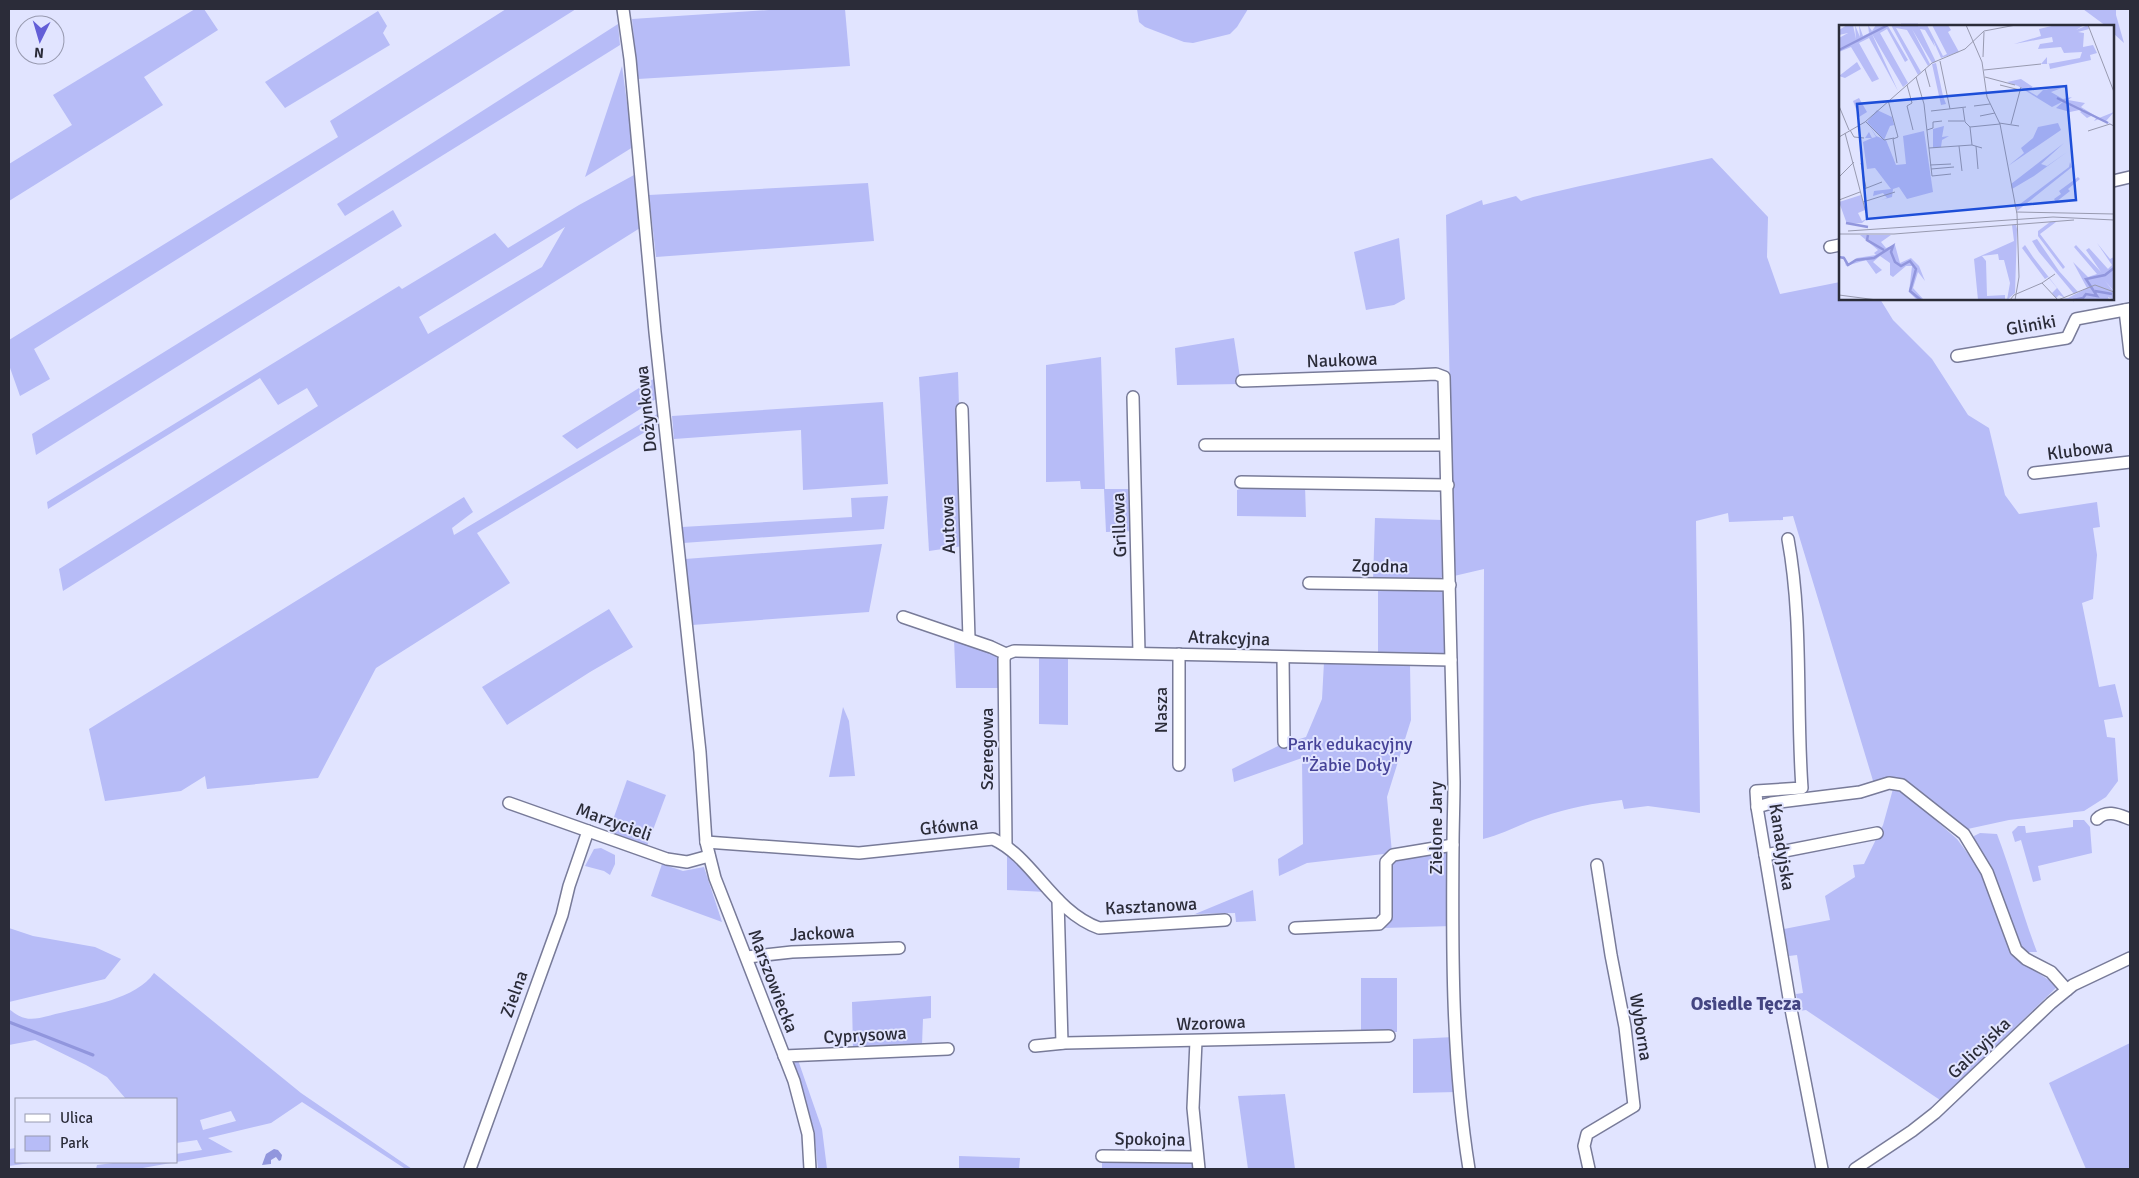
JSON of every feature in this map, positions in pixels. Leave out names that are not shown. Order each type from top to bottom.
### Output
[{"type":"street","name":"Dożynkowa","points":[[623,9],[630,59],[655,332],[704,805]]},
{"type":"street","points":[[2114,181],[2130,178]]},
{"type":"street","points":[[2128,310],[2130,353]]},
{"type":"street","name":"Gliniki","points":[[1957,356],[2067,338],[2076,319],[2128,310]]},
{"type":"street","name":"Naukowa","points":[[1242,381],[1429,374],[1444,377]]},
{"type":"street","name":"Zielone Jary","points":[[1444,377],[1450,585],[1455,988],[1460,1107],[1469,1169]]},
{"type":"street","name":"Grillowa","points":[[1133,397],[1139,653]]},
{"type":"street","name":"Autowa","points":[[962,409],[970,639]]},
{"type":"street","points":[[1205,445],[1445,445]]},
{"type":"street","name":"Klubowa","points":[[2034,473],[2130,462]]},
{"type":"street","points":[[1241,482],[1448,485]]},
{"type":"street","name":"Kanadyjska","points":[[1788,539],[1795,585],[1802,788],[1756,791],[1765,855],[1822,1169]]},
{"type":"street","name":"Zgodna","points":[[1309,583],[1450,585]]},
{"type":"street","points":[[903,617],[970,639],[1006,654]]},
{"type":"street","name":"Atrakcyjna","points":[[1006,654],[1014,651],[1451,660]]},
{"type":"street","name":"Szeregowa","points":[[1006,654],[1004,659],[1004,746],[1006,845]]},
{"type":"street","name":"Nasza","points":[[1179,654],[1179,765]]},
{"type":"street","points":[[1283,657],[1284,742]]},
{"type":"street","points":[[1757,807],[1771,803],[1860,792],[1889,783],[1902,785],[1964,834],[1987,872],[2016,950],[2051,972],[2067,990]]},
{"type":"street","name":"Marzycieli","points":[[509,803],[667,860],[687,862],[709,856]]},
{"type":"street","name":"Marszowiecka","points":[[704,805],[706,842],[709,856],[732,923],[747,957],[794,1081],[808,1134],[810,1169]]},
{"type":"street","points":[[2097,819],[2101,815],[2108,813],[2130,819]]},
{"type":"street","name":"Zielna","points":[[470,1169],[562,915],[568,886],[588,830]]},
{"type":"street","points":[[1765,855],[1877,833]]},
{"type":"street","name":"Główna","points":[[706,842],[859,853],[993,839],[1006,845]]},
{"type":"street","points":[[1006,845],[1058,900],[1062,1043]]},
{"type":"street","points":[[1295,928],[1379,924],[1386,917],[1386,862],[1393,855],[1452,845]]},
{"type":"street","name":"Wyborna","points":[[1588,1169],[1584,1146],[1588,1134],[1634,1106],[1625,1027],[1611,955],[1597,865]]},
{"type":"street","name":"Kasztanowa","points":[[1058,900],[1081,920],[1099,928],[1225,920]]},
{"type":"street","name":"Jackowa","points":[[747,957],[792,952],[898,948]]},
{"type":"street","name":"Galicyjska","points":[[1855,1169],[1936,1114],[2067,990],[2083,979],[2130,958]]},
{"type":"street","name":"Wzorowa","points":[[1035,1046],[1062,1043],[1389,1036]]},
{"type":"street","points":[[1196,1041],[1193,1108],[1198,1169]]},
{"type":"street","name":"Cyprysowa","points":[[784,1056],[948,1049]]},
{"type":"street","name":"Spokojna","points":[[1102,1156],[1197,1157]]},
{"type":"green space","points":[[195,9],[204,9],[218,30],[144,77],[163,105],[9,201],[9,164],[72,125],[53,95]]},
{"type":"green space","points":[[506,9],[576,9],[34,349],[50,379],[20,396],[9,365],[9,340],[338,137],[330,121]]},
{"type":"green space","points":[[783,9],[845,9],[850,66],[638,79],[632,19]]},
{"type":"green space","points":[[1137,9],[1248,9],[1237,27],[1230,34],[1193,43],[1184,42],[1145,27],[1139,22]]},
{"type":"green space","points":[[2083,9],[2116,9],[2124,43],[2114,34],[2114,25],[2105,25]]},
{"type":"green space","points":[[378,11],[387,26],[383,33],[390,45],[285,108],[265,82]]},
{"type":"green space","points":[[618,24],[620,45],[345,216],[337,204]]},
{"type":"green space","points":[[622,66],[633,147],[585,177]]},
{"type":"green space","points":[[1712,158],[1768,217],[1767,257],[1780,294],[1839,282],[1839,300],[1881,300],[1893,320],[1932,359],[1968,415],[1989,428],[2005,495],[2019,514],[2097,502],[2100,527],[2093,528],[2097,555],[2093,599],[2082,603],[2099,687],[2115,684],[2123,717],[2104,720],[2107,737],[2115,738],[2118,781],[2106,797],[2084,811],[2009,820],[1963,830],[1901,779],[1892,779],[1874,784],[1793,516],[1783,517],[1783,520],[1729,522],[1728,513],[1696,521],[1700,813],[1648,806],[1624,809],[1622,800],[1612,801],[1581,806],[1535,819],[1483,839],[1484,569],[1454,576],[1446,215],[1482,200],[1483,205],[1516,196],[1521,201],[1580,186]]},
{"type":"green space","points":[[634,175],[640,228],[63,591],[59,569],[318,406],[307,388],[278,405],[260,378],[48,509],[47,502],[399,286],[402,289],[495,233],[508,248],[579,205]],"holes":[[[565,227],[542,267],[428,334],[419,317]]]},
{"type":"green space","points":[[868,183],[874,241],[656,257],[649,195]]},
{"type":"green space","points":[[393,210],[402,226],[36,455],[32,434]]},
{"type":"green space","points":[[1399,238],[1405,299],[1394,305],[1366,310],[1354,252]]},
{"type":"green space","points":[[1234,338],[1241,384],[1177,385],[1175,348]]},
{"type":"green space","points":[[1101,357],[1105,489],[1133,489],[1134,531],[1106,532],[1104,489],[1081,489],[1080,481],[1046,482],[1046,365]]},
{"type":"green space","points":[[958,372],[963,546],[929,551],[919,377]]},
{"type":"green space","points":[[655,378],[656,399],[577,449],[562,436]]},
{"type":"green space","points":[[883,402],[888,484],[803,490],[801,430],[674,439],[672,416]]},
{"type":"green space","points":[[659,413],[660,423],[477,533],[510,583],[376,668],[318,778],[207,789],[205,776],[181,791],[105,801],[89,729],[464,497],[473,512],[452,528],[454,535]]},
{"type":"green space","points":[[1250,486],[1305,486],[1306,517],[1237,516],[1237,490]]},
{"type":"green space","points":[[888,496],[884,529],[683,543],[682,527],[852,517],[851,498]]},
{"type":"green space","points":[[1375,518],[1443,520],[1443,577],[1435,580],[1373,581]]},
{"type":"green space","points":[[882,544],[869,612],[692,625],[685,559]]},
{"type":"green space","points":[[1378,589],[1447,591],[1447,657],[1378,655]]},
{"type":"green space","points":[[609,609],[633,647],[507,725],[482,687]]},
{"type":"green space","points":[[954,639],[1001,656],[1000,688],[956,688]]},
{"type":"green space","points":[[1039,655],[1068,655],[1068,725],[1039,724]]},
{"type":"green space","name":"Park edukacyjny \"Żabie Doły\"","points":[[1324,662],[1410,665],[1411,720],[1387,797],[1392,853],[1307,863],[1279,876],[1278,859],[1303,844],[1302,758],[1234,782],[1232,769],[1280,745],[1306,737],[1322,699]]},
{"type":"green space","points":[[843,707],[849,721],[855,776],[829,777]]},
{"type":"green space","points":[[627,780],[666,795],[647,846],[608,834]]},
{"type":"green space","points":[[1899,788],[1957,839],[1983,874],[2015,958],[2058,986],[1940,1100],[1806,1010],[1799,1011],[1796,994],[1803,993],[1797,955],[1789,956],[1784,929],[1830,920],[1825,896],[1855,877],[1853,865],[1864,864],[1883,825],[1893,789]]},
{"type":"green space","points":[[2073,820],[2084,820],[2090,827],[2092,853],[2038,866],[2041,880],[2033,882],[2021,840],[2015,842],[2012,832],[2018,826],[2025,826],[2026,833],[2073,827]]},
{"type":"green space","points":[[1980,833],[1997,834],[2037,952],[2024,952],[1992,868],[1974,843],[1974,836]]},
{"type":"green space","points":[[601,848],[615,855],[615,864],[610,875],[604,871],[585,866],[594,849]]},
{"type":"green space","points":[[1448,849],[1452,926],[1383,928],[1387,920],[1390,902],[1389,874],[1395,857]]},
{"type":"green space","points":[[1007,850],[1046,892],[1007,890]]},
{"type":"green space","points":[[662,864],[683,871],[704,867],[722,922],[651,896]]},
{"type":"green space","points":[[1253,890],[1256,921],[1236,922],[1235,913],[1195,914]]},
{"type":"green space","points":[[9,928],[33,936],[95,947],[121,959],[105,979],[9,1002]]},
{"type":"green space","points":[[154,973],[301,1093],[412,1169],[403,1169],[302,1102],[271,1123],[208,1138],[233,1152],[178,1162],[178,1154],[202,1150],[197,1140],[178,1143],[178,1098],[125,1098],[107,1077],[35,1040],[9,1045],[9,1009],[23,1017],[33,1019],[98,1004],[136,989]],"holes":[[[231,1111],[236,1121],[203,1130],[200,1120]]]},
{"type":"green space","points":[[1361,978],[1397,978],[1397,1032],[1361,1032]]},
{"type":"green space","points":[[931,996],[931,1018],[923,1019],[922,1045],[853,1049],[852,1002]]},
{"type":"green space","points":[[1454,1037],[1457,1092],[1413,1093],[1413,1039]]},
{"type":"green space","points":[[2130,1043],[2130,1169],[2086,1169],[2049,1083]]},
{"type":"green space","points":[[798,1060],[822,1129],[827,1169],[818,1169],[814,1130],[793,1064]]},
{"type":"green space","points":[[1285,1094],[1295,1169],[1248,1169],[1238,1096]]},
{"type":"green space","points":[[15,1148],[15,1163],[30,1163],[9,1166],[9,1149]]},
{"type":"green space","points":[[959,1156],[1020,1158],[1019,1169],[959,1169]]},
{"type":"green space","points":[[1102,1159],[1195,1161],[1195,1169],[1102,1169]]},
{"type":"green space","points":[[113,1163],[171,1163],[137,1169],[96,1169],[97,1165]]},
{"type":"shaded area","points":[[274,1149],[278,1150],[282,1155],[281,1160],[279,1161],[276,1157],[271,1160],[271,1164],[262,1165],[266,1154]]},
{"type":"waterway","points":[[9,1022],[93,1055]]},
{"type":"district","name":"Osiedle Tęcza","points":[[1746,1003]]}]
